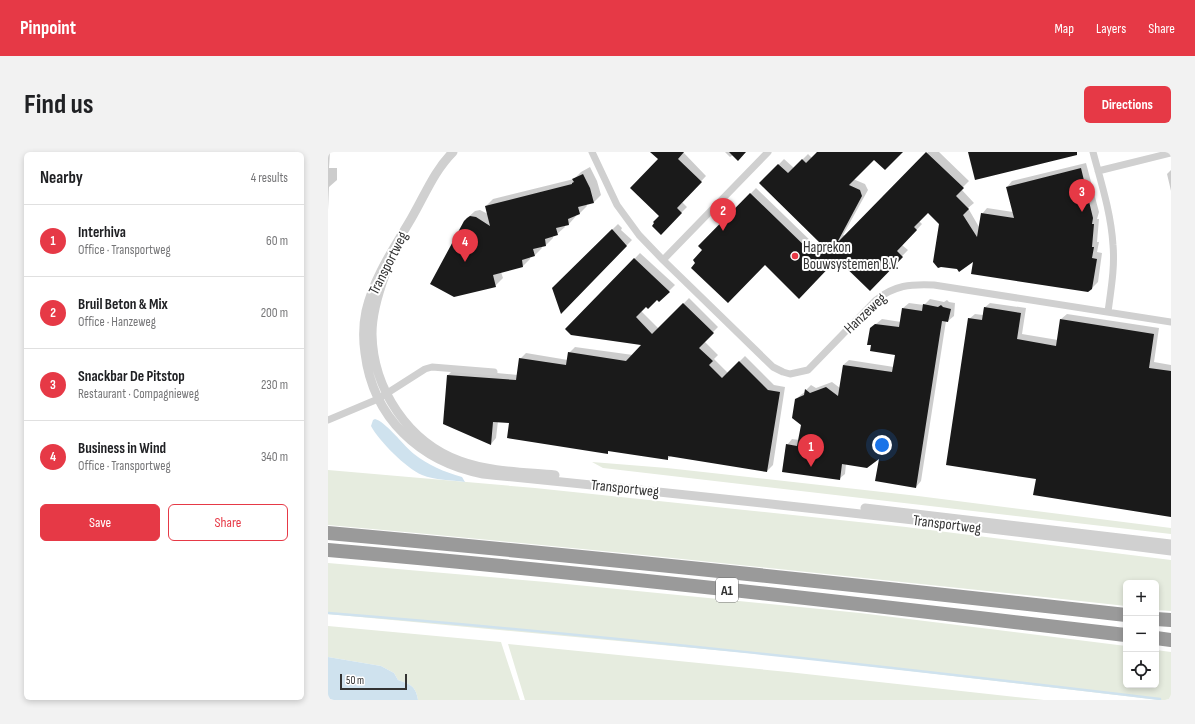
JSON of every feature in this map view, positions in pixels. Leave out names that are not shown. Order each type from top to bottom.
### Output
[{"type":"highway","name":"A1","points":[[328,533],[867,586],[1123,615]]},
{"type":"highway","name":"A1","points":[[328,550],[457,561],[865,604],[1123,635]]},
{"type":"highway","points":[[1159,619],[1171,620]]},
{"type":"highway","points":[[1159,638],[1171,640]]},
{"type":"street","name":"Transportweg","points":[[453,152],[436,172],[378,278],[369,300],[364,320],[364,344],[368,371],[378,399],[394,423],[406,436],[418,447],[439,460],[458,468],[476,473],[880,516],[1171,551]]},
{"type":"street","name":"Transportweg","points":[[461,152],[449,164],[435,185],[386,274],[374,311],[372,334],[375,359],[380,378],[386,393],[398,413],[421,437],[449,456],[478,466],[894,511],[1171,544]]},
{"type":"street","name":"Hanzeweg","points":[[592,152],[617,205],[639,235],[773,367],[790,374],[808,370],[885,292],[913,284],[934,285],[1171,322]]},
{"type":"street","points":[[663,260],[768,152]]},
{"type":"street","points":[[1093,152],[1111,224],[1113,245],[1113,276],[1108,312]]},
{"type":"street","points":[[1098,172],[1171,153]]},
{"type":"street","points":[[328,420],[378,399],[418,373],[432,367],[494,372]]},
{"type":"shaded area","points":[[592,462],[667,468],[918,496],[1171,528],[1171,534],[603,468]]},
{"type":"shaded area","points":[[328,470],[535,488],[906,527],[1171,560],[1171,611],[1159,610],[1159,580],[1123,580],[1123,606],[926,584],[328,525]]},
{"type":"shaded area","points":[[328,563],[546,582],[860,613],[1123,646],[1123,688],[1159,688],[1159,650],[1171,652],[1171,700],[1160,700],[790,657],[328,614]]},
{"type":"shaded area","points":[[328,626],[501,642],[520,700],[418,700],[416,692],[412,686],[398,680],[394,673],[381,666],[328,657]]},
{"type":"shaded area","points":[[508,644],[788,672],[1044,700],[525,700]]},
{"type":"water","points":[[375,419],[384,424],[419,458],[436,468],[462,477],[465,482],[432,478],[416,472],[394,454],[380,439],[371,426],[373,420]]},
{"type":"water","points":[[328,657],[381,666],[394,673],[398,680],[412,686],[416,692],[418,700],[328,700]]},
{"type":"building","points":[[650,152],[684,152],[678,159],[702,182],[677,208],[682,213],[661,235],[652,226],[654,223],[653,222],[659,216],[630,188],[658,159]]},
{"type":"building","points":[[729,152],[746,152],[738,161]]},
{"type":"building","points":[[817,152],[903,152],[885,170],[874,160],[849,185],[860,190],[862,196],[838,241],[926,152],[964,188],[956,196],[969,209],[963,215],[977,237],[981,213],[1014,218],[1006,187],[1081,168],[1093,218],[1092,224],[1094,224],[1092,247],[1094,247],[1092,258],[1097,259],[1092,289],[1088,292],[971,274],[973,262],[959,272],[957,269],[938,268],[933,262],[939,224],[928,213],[914,227],[917,230],[897,251],[903,257],[870,291],[837,259],[799,299],[765,265],[728,303],[691,268],[695,263],[693,260],[702,250],[698,246],[750,193],[811,252],[820,243],[759,183],[778,164],[788,173],[802,159],[806,163]]},
{"type":"building","points":[[968,152],[1077,152],[1077,155],[975,180]]},
{"type":"building","points":[[583,174],[590,188],[594,203],[578,207],[580,214],[568,219],[569,225],[556,228],[558,235],[545,239],[546,246],[533,249],[535,256],[522,260],[523,267],[493,275],[496,287],[454,297],[430,284],[467,218],[470,216],[476,217],[490,226],[485,206],[572,184],[574,182],[572,179]]},
{"type":"building","points":[[612,229],[627,246],[561,314],[552,288]]},
{"type":"building","points":[[634,258],[670,292],[659,302],[657,300],[648,309],[646,307],[636,317],[652,334],[683,303],[714,333],[699,348],[713,361],[709,365],[722,378],[739,361],[768,390],[780,392],[767,472],[668,456],[668,460],[608,451],[608,454],[507,438],[509,423],[493,422],[491,445],[443,424],[447,375],[516,380],[519,358],[566,365],[568,352],[626,361],[641,345],[571,335],[565,329]]},
{"type":"building","points":[[923,304],[938,307],[941,305],[951,309],[948,322],[942,321],[916,488],[875,481],[879,459],[867,468],[842,464],[840,480],[782,472],[786,444],[797,446],[801,425],[792,418],[795,399],[804,395],[805,389],[810,393],[826,387],[838,396],[843,365],[892,372],[895,355],[870,351],[871,345],[867,345],[870,328],[875,324],[899,327],[902,308],[922,311]]},
{"type":"building","points":[[984,307],[1021,313],[1017,339],[1056,346],[1060,319],[1154,334],[1149,368],[1171,371],[1171,517],[1033,495],[1036,479],[946,465],[968,318],[982,320]]},
{"type":"waterway","points":[[328,613],[640,641],[1160,699]]},
{"type":"place","name":"Snackbar De Pitstop","points":[[1082,212]]},
{"type":"place","name":"Bruil Beton & Mix","points":[[723,231]]},
{"type":"place","name":"Haprekon Bouwsystemen B.V.","points":[[795,256]]},
{"type":"place","name":"Business in Wind","points":[[465,262]]},
{"type":"place","name":"Interhiva","points":[[811,467]]}]
